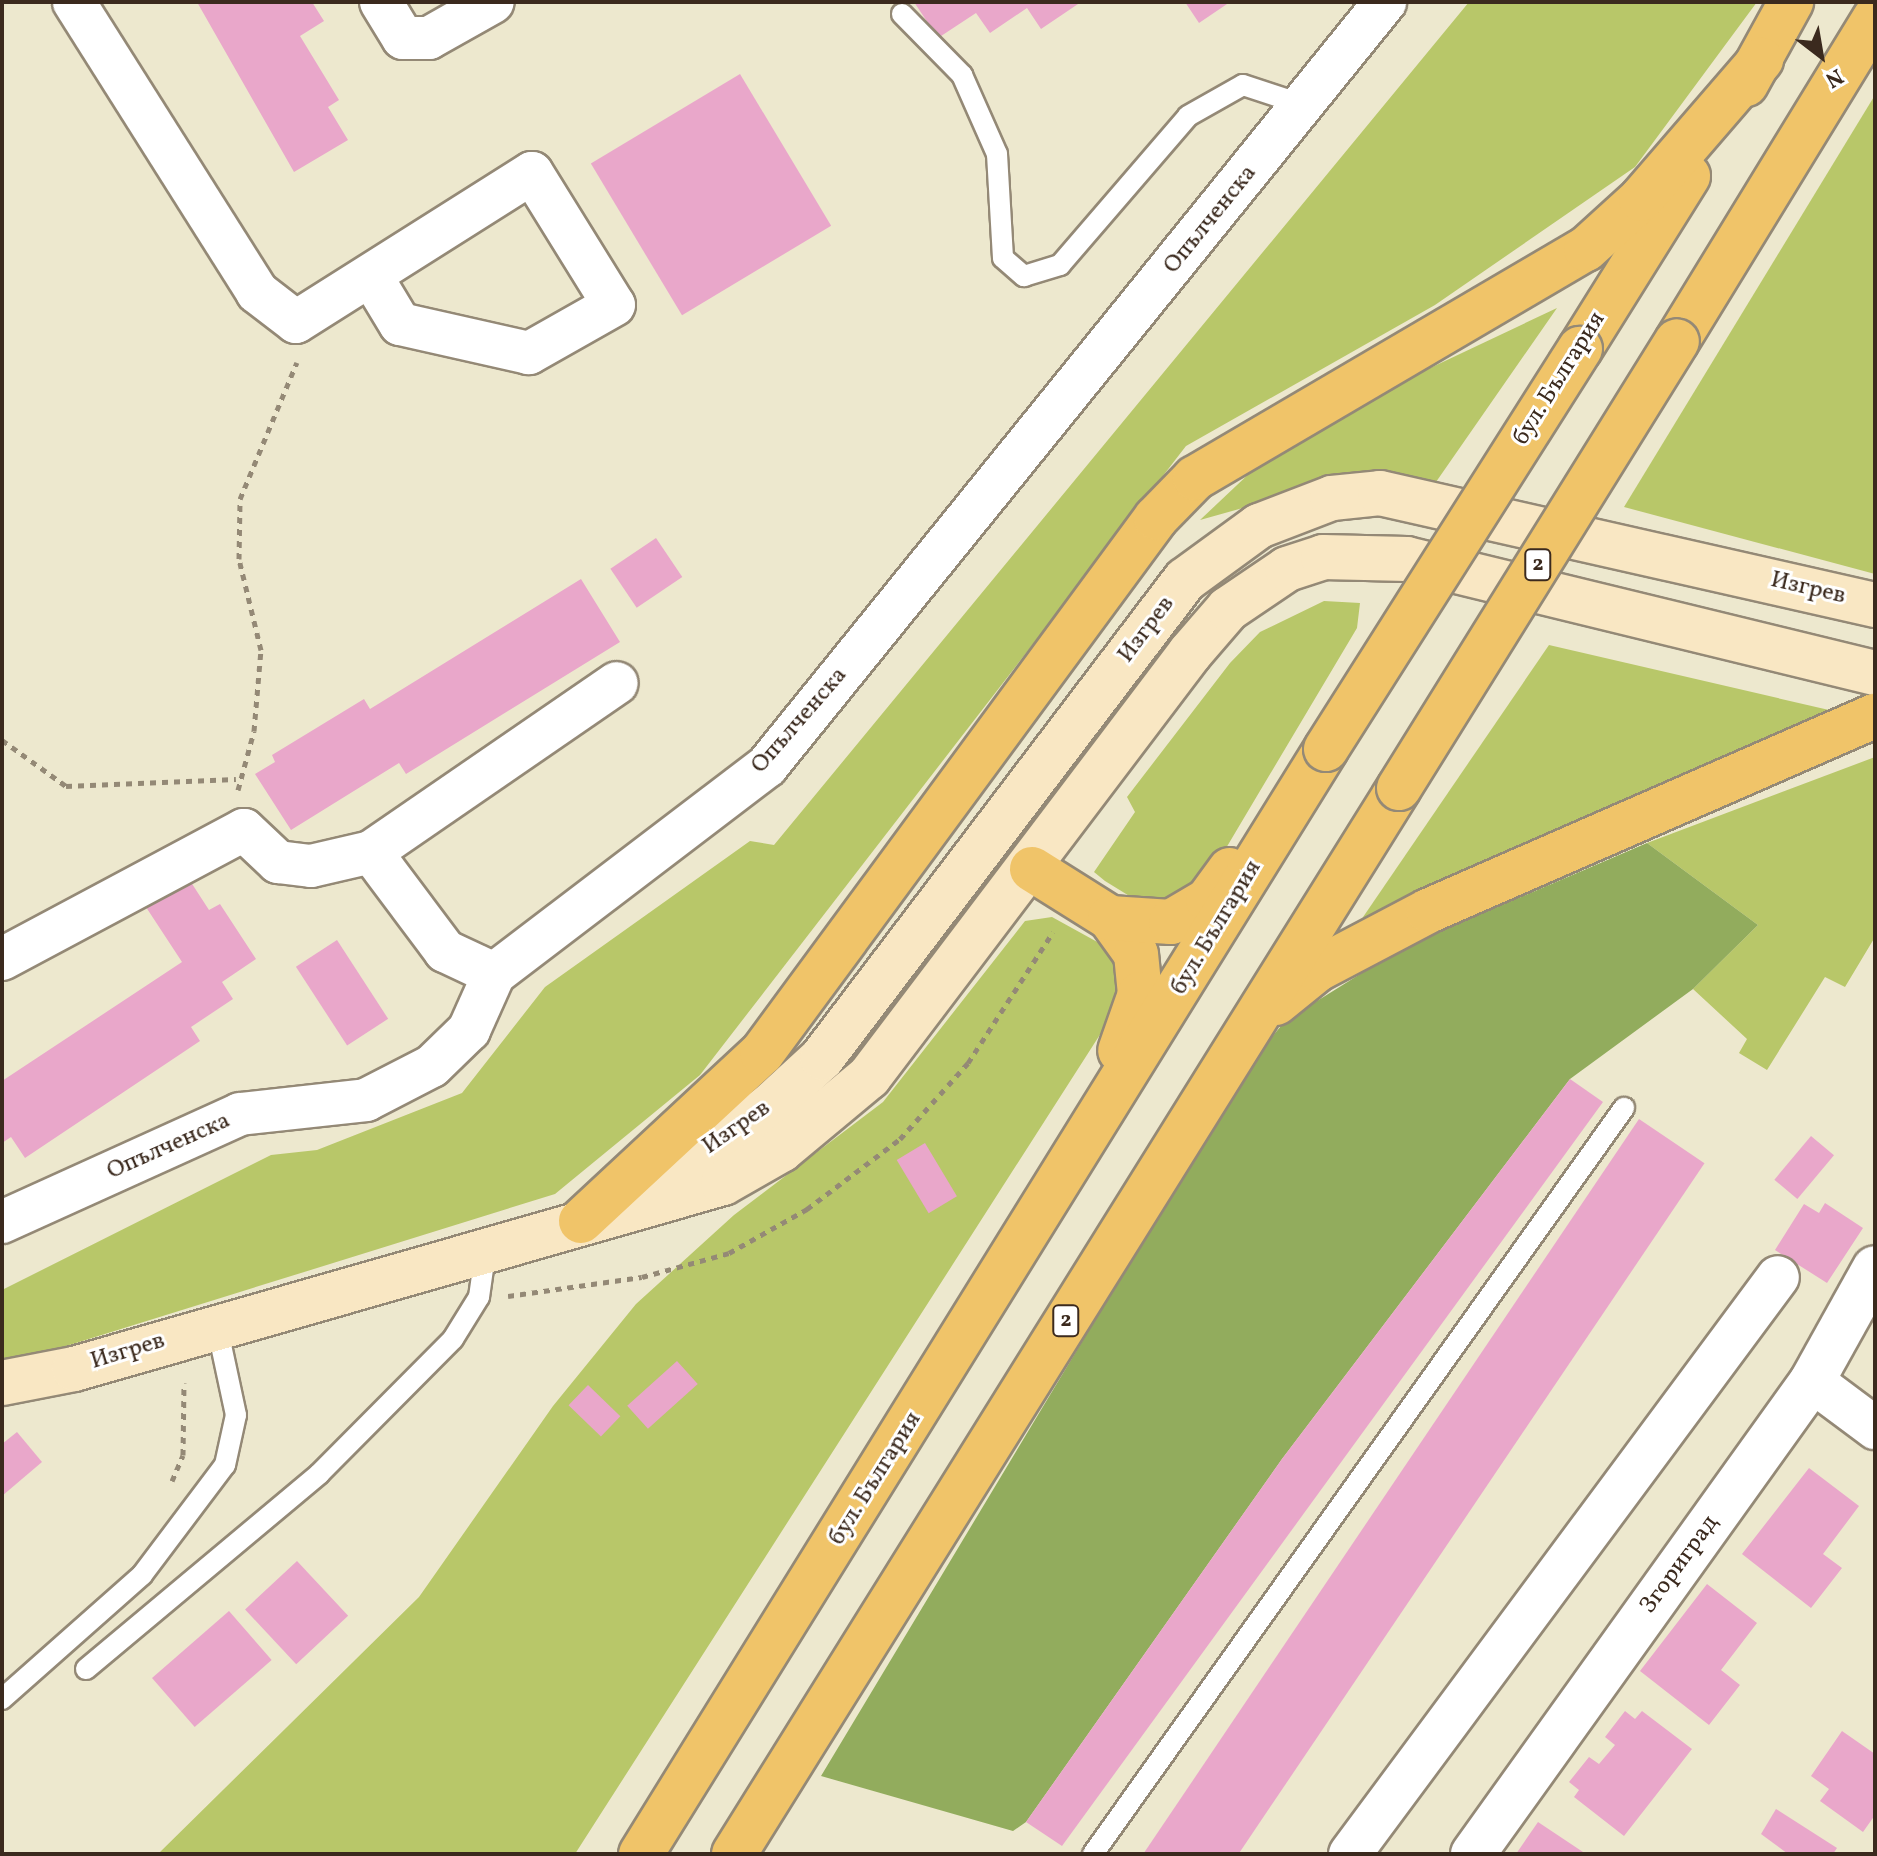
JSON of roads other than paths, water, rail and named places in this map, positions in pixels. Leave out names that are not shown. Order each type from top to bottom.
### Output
[{"type":"highway","name":"бул. България","points":[[641,1854],[1088,1140],[1326,749],[1761,60],[1791,2]]},
{"type":"highway","name":"2","points":[[734,1854],[1875,18]]},
{"type":"highway","points":[[581,1221],[762,1053],[1156,518],[1195,478],[1586,249],[1641,199],[1761,60]]},
{"type":"highway","points":[[1252,1022],[1318,969],[1428,911],[1875,716]]},
{"type":"highway","points":[[1110,918],[1171,922],[1208,900],[1326,749]]},
{"type":"highway","points":[[1032,869],[1110,918],[1136,954],[1140,994],[1088,1140]]},
{"type":"main road","name":"Изгрев","points":[[623,1210],[770,1106],[822,1058],[1185,580],[1222,547],[1272,520],[1332,498],[1380,493],[1875,605]]},
{"type":"main road","name":"Изгрев","points":[[2,1383],[217,1326],[723,1183],[833,1111],[869,1077],[1032,869],[1228,609],[1287,569],[1323,557],[1407,559],[1875,673]]},
{"type":"street","points":[[74,2],[257,292],[296,322],[532,173],[614,305],[529,353],[400,324],[371,276]]},
{"type":"street","points":[[381,2],[403,38],[429,38],[493,2]]},
{"type":"street","name":"Опълченска","points":[[2,1222],[240,1114],[366,1100],[432,1066],[469,1030],[494,974],[767,766],[1385,2]]},
{"type":"street","points":[[2,959],[244,830],[278,862],[311,866],[371,852],[617,683]]},
{"type":"street","points":[[371,852],[445,951],[494,974]]},
{"type":"street","name":"Згориград","points":[[1473,1854],[1812,1381],[1875,1268]]},
{"type":"street","points":[[1350,1854],[1778,1277]]},
{"type":"street","points":[[1812,1381],[1875,1428]]},
{"type":"lane","points":[[902,14],[962,75],[997,154],[1003,258],[1024,276],[1060,265],[1188,116],[1243,85],[1304,105]]},
{"type":"lane","points":[[1093,1854],[1624,1108]]},
{"type":"lane","points":[[86,1669],[319,1474],[453,1339],[479,1297],[486,1248]]},
{"type":"lane","points":[[2,1699],[142,1575],[225,1465],[236,1415],[217,1326]]}]
